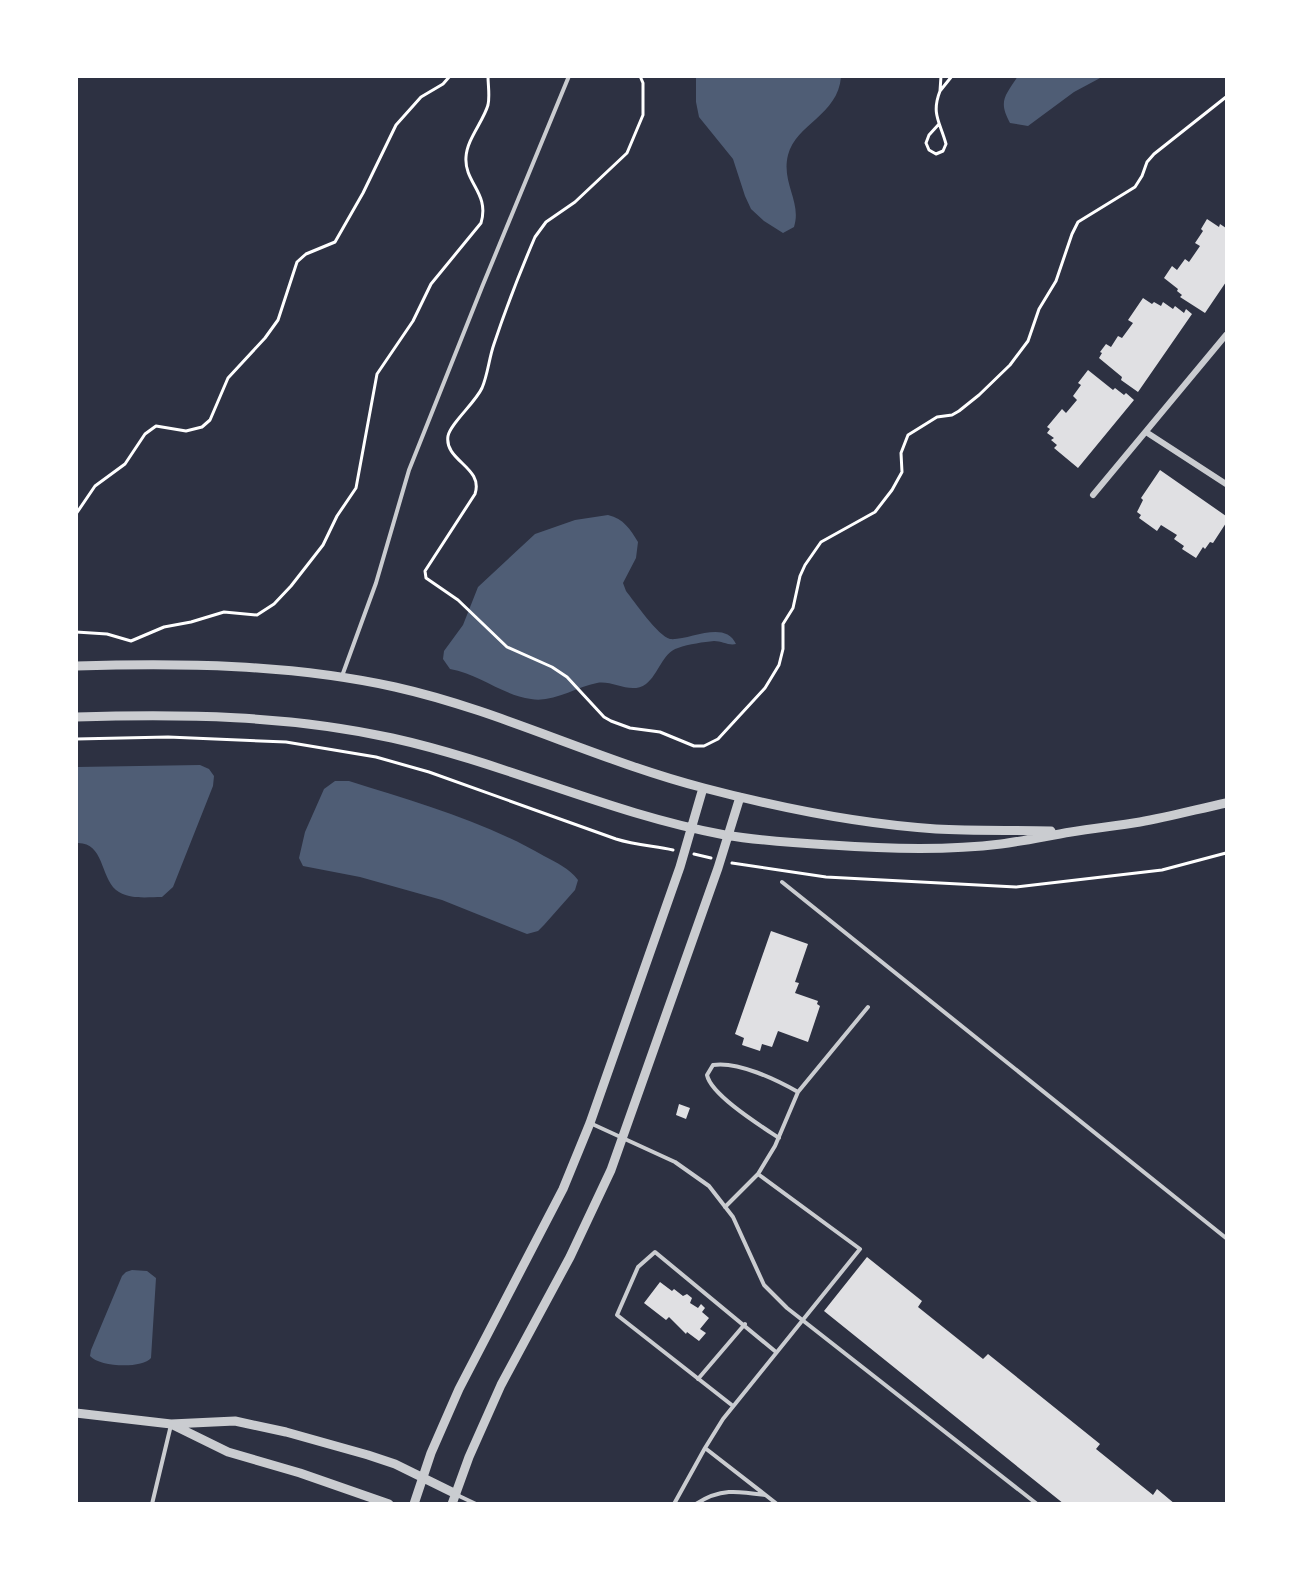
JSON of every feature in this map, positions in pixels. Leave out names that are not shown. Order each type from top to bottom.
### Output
[{"type":"street","points":[[1094,495],[1227,335]]},
{"type":"street","points":[[1146,432],[1227,484]]},
{"type":"street","points":[[76,666],[206,664],[281,669],[342,677],[411,691],[471,707],[621,762],[703,788],[826,815],[936,829],[1074,831]]},
{"type":"street","points":[[76,717],[180,714],[235,716],[288,720],[349,730],[444,752],[606,804],[691,828],[794,843],[879,848],[999,844],[1145,821],[1227,803]]},
{"type":"street","points":[[414,1503],[459,1389],[563,1189],[590,1123],[684,852],[703,788]]},
{"type":"street","points":[[76,1413],[171,1424],[235,1421],[245,1423],[337,1446],[395,1464],[423,1478],[454,1499],[490,1409],[586,1226],[624,1139],[741,797]]},
{"type":"street","points":[[171,1424],[228,1452],[389,1503]]},
{"type":"lane","points":[[342,677],[376,583],[409,470],[569,76]]},
{"type":"lane","points":[[782,882],[1227,1238]]},
{"type":"lane","points":[[724,1207],[758,1174],[779,1137],[798,1092],[868,1007]]},
{"type":"lane","points":[[779,1137],[720,1094],[709,1083],[707,1075],[713,1065],[724,1063],[778,1081],[798,1092]]},
{"type":"lane","points":[[590,1123],[675,1162],[709,1186],[733,1217],[764,1285],[787,1308],[1037,1503]]},
{"type":"lane","points":[[674,1503],[705,1448],[733,1406],[860,1249],[758,1174]]},
{"type":"lane","points":[[733,1406],[617,1315],[638,1267],[655,1252],[745,1324],[776,1352]]},
{"type":"lane","points":[[698,1379],[745,1324]]},
{"type":"lane","points":[[152,1503],[171,1424]]},
{"type":"lane","points":[[705,1448],[777,1503]]},
{"type":"lane","points":[[696,1503],[708,1496],[734,1490],[765,1495]]},
{"type":"lane","points":[[454,1499],[476,1503]]},
{"type":"path","points":[[76,514],[95,486],[125,464],[145,434],[156,426],[186,431],[202,427],[210,420],[228,378],[265,338],[278,320],[297,262],[306,254],[335,242],[363,193],[396,125],[421,97],[443,84],[450,76]]},
{"type":"path","points":[[76,632],[107,634],[131,640],[164,627],[224,612],[257,615],[274,604],[291,586],[323,545],[337,516],[356,488],[377,374],[413,321],[431,284],[481,223],[484,211],[479,193],[466,170],[465,154],[488,104],[488,76]]},
{"type":"path","points":[[640,76],[643,83],[643,116],[627,153],[575,202],[546,222],[535,237],[494,345],[483,387],[474,403],[450,431],[449,447],[473,474],[478,486],[425,571],[426,578],[458,600],[507,647],[552,667],[567,677],[604,717],[630,728],[660,732],[694,746],[704,746],[718,740],[765,688],[779,665],[783,649],[783,624],[793,608],[805,564],[821,542],[875,512],[902,472],[902,453],[908,435],[937,417],[952,415],[959,411],[1010,365],[1028,341],[1039,309],[1056,281],[1078,222],[1135,187],[1154,153],[1227,97]]},
{"type":"path","points":[[940,91],[941,76]]},
{"type":"path","points":[[939,124],[929,135],[926,143],[929,150],[936,154],[943,151],[946,144],[939,124],[936,116],[935,102],[940,91],[952,76]]},
{"type":"path","points":[[76,739],[168,737],[286,742],[376,757],[429,772],[639,846],[652,845],[721,860],[826,877],[1016,887],[1162,870],[1227,853]]},
{"type":"water","points":[[1018,76],[1102,77],[1074,92],[1028,126],[1010,123],[1004,109],[1007,94]]},
{"type":"water","points":[[696,77],[841,77],[833,101],[799,135],[788,155],[787,175],[796,218],[794,227],[783,233],[751,209],[733,159],[699,117],[696,102]]},
{"type":"water","points":[[608,515],[622,522],[638,542],[636,558],[623,583],[626,591],[659,632],[670,639],[715,632],[724,633],[736,644],[714,641],[678,648],[668,654],[650,680],[640,687],[628,688],[609,683],[597,683],[556,697],[539,700],[520,697],[471,675],[450,669],[443,659],[444,651],[463,625],[478,587],[535,534],[575,520]]},
{"type":"water","points":[[200,765],[209,769],[214,776],[213,786],[173,887],[162,897],[138,897],[116,890],[107,877],[97,854],[86,844],[77,843],[77,767]]},
{"type":"water","points":[[335,781],[349,781],[449,813],[497,832],[567,869],[578,880],[575,890],[538,931],[527,934],[442,900],[360,877],[303,866],[299,858],[305,832],[324,789]]},
{"type":"water","points":[[132,1270],[147,1271],[156,1278],[151,1358],[146,1362],[130,1365],[95,1360],[90,1356],[91,1350],[122,1276]]},
{"type":"building","points":[[1207,219],[1219,227],[1220,224],[1226,228],[1226,282],[1205,313],[1180,297],[1182,295],[1177,291],[1178,289],[1164,278],[1172,266],[1177,270],[1185,259],[1189,262],[1200,246],[1195,243]]},
{"type":"building","points":[[1143,298],[1152,304],[1154,302],[1161,306],[1163,302],[1173,309],[1175,306],[1184,313],[1186,309],[1192,314],[1138,392],[1121,380],[1122,377],[1099,358],[1106,344],[1111,347],[1118,336],[1122,338],[1133,323],[1128,320]]},
{"type":"building","points":[[1088,370],[1113,390],[1115,388],[1124,395],[1126,393],[1134,400],[1078,468],[1054,448],[1057,445],[1051,440],[1054,438],[1047,433],[1050,429],[1047,427],[1062,409],[1066,413],[1077,400],[1073,396],[1081,385],[1078,383]]},
{"type":"building","points":[[1160,470],[1226,516],[1226,523],[1213,543],[1210,542],[1205,549],[1203,547],[1196,558],[1182,549],[1184,546],[1174,539],[1177,535],[1161,525],[1157,531],[1139,518],[1141,515],[1137,512],[1143,500],[1141,498]]},
{"type":"building","points":[[771,931],[808,944],[795,982],[799,983],[795,993],[818,1001],[817,1004],[820,1006],[808,1042],[778,1031],[772,1047],[762,1044],[760,1051],[742,1045],[744,1038],[735,1034]]},
{"type":"building","points":[[679,1104],[690,1108],[686,1119],[676,1115]]},
{"type":"building","points":[[867,1257],[922,1301],[918,1307],[983,1359],[988,1354],[1100,1444],[1096,1449],[1153,1495],[1157,1489],[1175,1504],[1064,1504],[824,1311]]},
{"type":"building","points":[[660,1282],[683,1296],[687,1294],[692,1298],[690,1303],[698,1308],[701,1304],[705,1308],[702,1312],[709,1318],[700,1329],[706,1333],[699,1341],[687,1332],[686,1334],[669,1317],[666,1320],[644,1303]]}]
